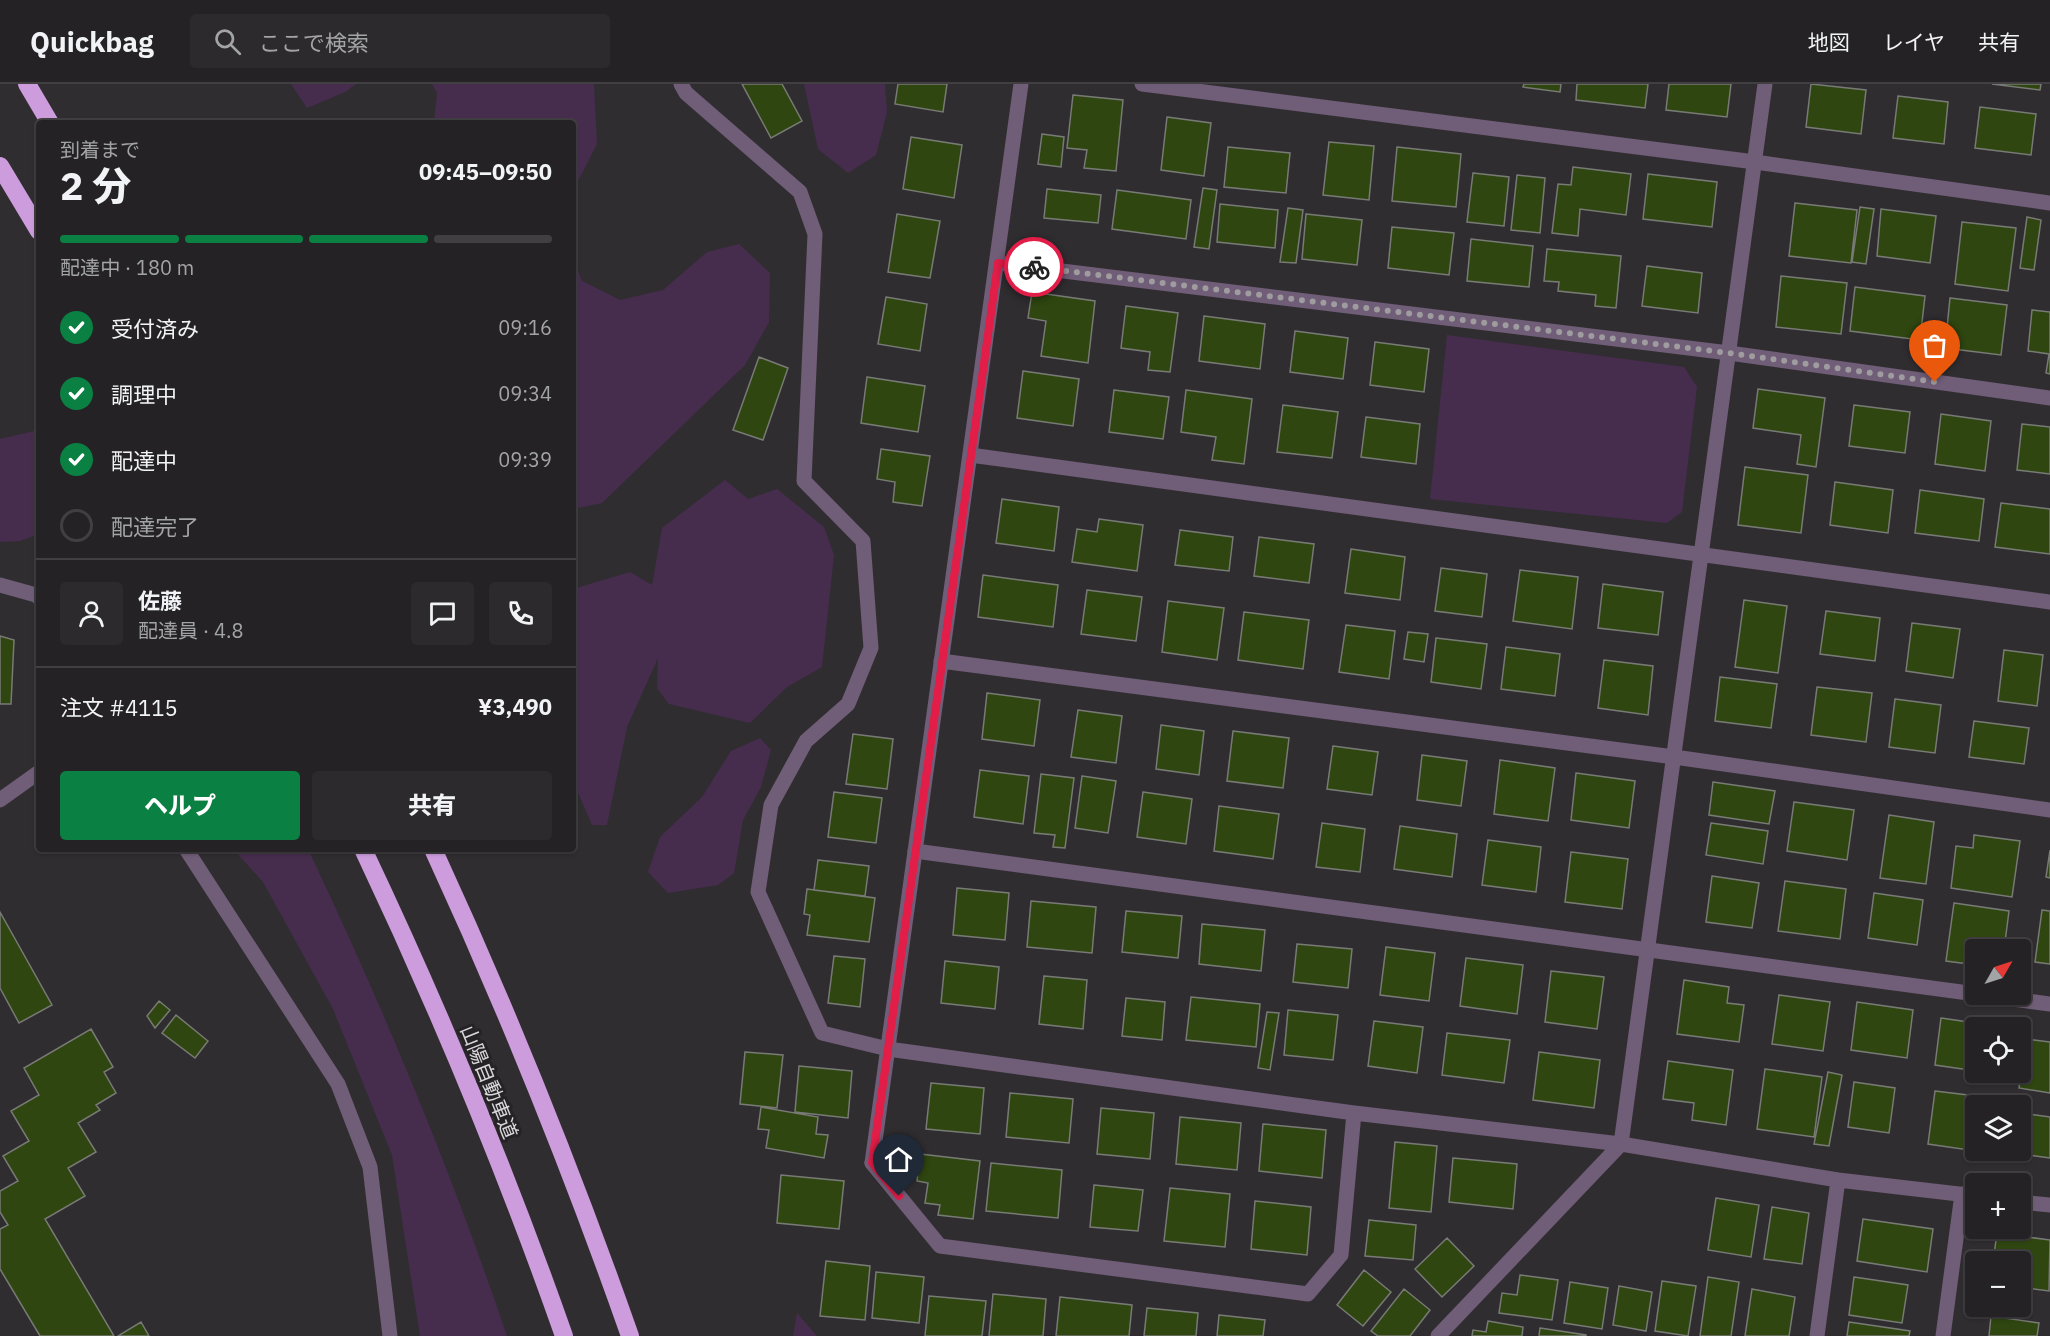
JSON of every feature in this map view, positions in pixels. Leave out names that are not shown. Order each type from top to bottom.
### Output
[{"type":"highway","points":[[27,84],[48,120]]},
{"type":"highway","points":[[0,166],[36,226]]},
{"type":"highway","name":"山陽自動車道","points":[[364,852],[424,982],[535,1253],[564,1336]]},
{"type":"highway","name":"山陽自動車道","points":[[434,852],[467,923],[593,1233],[630,1336]]},
{"type":"street","points":[[681,84],[686,93],[800,192],[815,234],[804,480],[863,542],[871,648],[848,704],[806,741],[771,805],[758,892],[822,1033],[888,1049],[1354,1113],[1622,1144],[1838,1180],[1965,1195]]},
{"type":"street","points":[[1021,84],[872,1163],[940,1246],[1308,1294],[1341,1255],[1354,1113]]},
{"type":"street","points":[[1142,84],[1755,162],[2050,203]]},
{"type":"street","points":[[1438,1336],[1622,1144],[1765,84]]},
{"type":"street","points":[[998,263],[1729,353],[2050,398]]},
{"type":"street","points":[[970,455],[2050,602]]},
{"type":"street","points":[[0,585],[36,595]]},
{"type":"street","points":[[941,661],[1674,757],[2050,810]]},
{"type":"street","points":[[0,800],[36,774]]},
{"type":"street","points":[[915,851],[1965,993]]},
{"type":"street","points":[[188,852],[338,1084],[370,1167],[390,1336]]},
{"type":"street","points":[[2031,1001],[2050,1004]]},
{"type":"street","points":[[1817,1336],[1838,1180]]},
{"type":"street","points":[[2031,1203],[2050,1205]]},
{"type":"street","points":[[1944,1336],[1965,1218]]},
{"type":"shaded area","points":[[291,84],[356,84],[345,92],[307,108]]},
{"type":"shaded area","points":[[432,84],[594,84],[597,144],[576,185],[576,120],[434,120],[437,93]]},
{"type":"shaded area","points":[[804,84],[885,84],[887,112],[876,155],[848,173],[818,149]]},
{"type":"shaded area","points":[[739,244],[770,273],[769,322],[745,365],[602,503],[576,508],[576,265],[582,281],[620,300],[663,290],[707,252]]},
{"type":"shaded area","points":[[1447,335],[1684,367],[1697,387],[1682,512],[1667,523],[1430,499]]},
{"type":"shaded area","points":[[36,431],[36,535],[20,541],[0,542],[0,439]]},
{"type":"shaded area","points":[[725,480],[748,499],[777,489],[824,527],[834,555],[822,667],[787,687],[750,723],[669,704],[657,688],[658,658],[627,727],[607,825],[592,825],[576,788],[576,588],[630,572],[652,585],[662,528]]},
{"type":"shaded area","points":[[760,738],[771,750],[761,787],[743,820],[734,873],[718,885],[668,893],[648,872],[660,837],[702,797],[731,751]]},
{"type":"shaded area","points":[[236,852],[309,852],[363,968],[415,1090],[463,1212],[507,1336],[420,1336],[392,1155],[333,1009],[263,882]]},
{"type":"shaded area","points":[[797,1313],[816,1335],[816,1336],[793,1336]]},
{"type":"building","points":[[742,84],[782,84],[802,121],[771,138]]},
{"type":"building","points":[[898,84],[947,84],[943,112],[895,104]]},
{"type":"building","points":[[1524,84],[1561,84],[1560,92],[1523,87]]},
{"type":"building","points":[[1577,84],[1648,84],[1645,108],[1576,100]]},
{"type":"building","points":[[1669,84],[1731,84],[1727,117],[1666,110]]},
{"type":"building","points":[[1811,84],[1866,90],[1861,134],[1806,127]]},
{"type":"building","points":[[1992,84],[2041,84],[2040,90]]},
{"type":"building","points":[[1073,95],[1123,100],[1116,171],[1084,168],[1087,150],[1067,148]]},
{"type":"building","points":[[1898,96],[1948,102],[1944,144],[1893,138]]},
{"type":"building","points":[[1980,107],[2036,114],[2031,155],[1975,148]]},
{"type":"building","points":[[1167,117],[1211,123],[1204,176],[1161,170]]},
{"type":"building","points":[[1042,134],[1064,137],[1061,167],[1038,164]]},
{"type":"building","points":[[911,137],[962,145],[954,198],[903,189]]},
{"type":"building","points":[[1329,142],[1374,146],[1369,200],[1323,195]]},
{"type":"building","points":[[1228,147],[1290,153],[1286,193],[1224,187]]},
{"type":"building","points":[[1397,147],[1461,154],[1456,207],[1392,201]]},
{"type":"building","points":[[1573,167],[1631,174],[1626,215],[1580,209],[1578,236],[1552,233],[1558,184],[1571,185]]},
{"type":"building","points":[[1473,173],[1509,177],[1504,226],[1467,222]]},
{"type":"building","points":[[1648,174],[1717,182],[1712,227],[1643,219]]},
{"type":"building","points":[[1517,175],[1545,178],[1540,233],[1511,230]]},
{"type":"building","points":[[1203,188],[1217,190],[1209,249],[1194,247]]},
{"type":"building","points":[[1047,189],[1101,195],[1098,223],[1044,218]]},
{"type":"building","points":[[1117,190],[1191,200],[1186,239],[1112,229]]},
{"type":"building","points":[[1795,203],[1857,210],[1851,263],[1789,256]]},
{"type":"building","points":[[1220,204],[1278,210],[1275,248],[1217,242]]},
{"type":"building","points":[[1860,207],[1874,209],[1866,264],[1852,262]]},
{"type":"building","points":[[1288,208],[1303,210],[1296,263],[1280,262]]},
{"type":"building","points":[[1881,209],[1936,216],[1930,263],[1877,256]]},
{"type":"building","points":[[897,214],[940,221],[930,278],[888,272]]},
{"type":"building","points":[[1306,214],[1362,220],[1357,265],[1302,259]]},
{"type":"building","points":[[2027,217],[2041,220],[2034,270],[2020,268]]},
{"type":"building","points":[[1962,222],[2016,228],[2008,291],[1955,284]]},
{"type":"building","points":[[1392,227],[1454,233],[1449,275],[1388,268]]},
{"type":"building","points":[[1471,239],[1533,246],[1529,287],[1467,281]]},
{"type":"building","points":[[1547,249],[1621,256],[1616,308],[1595,306],[1596,295],[1558,291],[1559,282],[1544,281]]},
{"type":"building","points":[[1647,266],[1702,273],[1698,313],[1642,306]]},
{"type":"building","points":[[1781,276],[1847,283],[1841,334],[1776,327]]},
{"type":"building","points":[[1855,287],[1925,296],[1920,340],[1850,331]]},
{"type":"building","points":[[1032,292],[1095,301],[1088,363],[1041,356],[1046,321],[1028,318]]},
{"type":"building","points":[[886,297],[927,304],[920,351],[878,344]]},
{"type":"building","points":[[1950,298],[2007,305],[2001,355],[1945,348]]},
{"type":"building","points":[[1126,306],[1178,313],[1170,372],[1148,370],[1150,352],[1121,348]]},
{"type":"building","points":[[2032,310],[2050,312],[2050,374],[2046,373],[2049,354],[2028,351]]},
{"type":"building","points":[[1204,316],[1265,324],[1260,369],[1199,361]]},
{"type":"building","points":[[1295,331],[1348,338],[1343,379],[1290,372]]},
{"type":"building","points":[[1375,342],[1429,349],[1424,392],[1370,385]]},
{"type":"building","points":[[759,357],[788,368],[763,440],[733,430]]},
{"type":"building","points":[[1023,371],[1079,379],[1073,426],[1017,418]]},
{"type":"building","points":[[867,377],[925,386],[918,432],[861,423]]},
{"type":"building","points":[[1758,389],[1825,398],[1816,467],[1797,464],[1801,435],[1753,428]]},
{"type":"building","points":[[1114,390],[1169,397],[1163,439],[1109,432]]},
{"type":"building","points":[[1186,390],[1252,399],[1244,464],[1212,460],[1216,437],[1181,432]]},
{"type":"building","points":[[1283,405],[1338,412],[1332,458],[1277,452]]},
{"type":"building","points":[[1854,405],[1910,412],[1905,453],[1849,446]]},
{"type":"building","points":[[1941,414],[1991,421],[1985,471],[1935,464]]},
{"type":"building","points":[[1366,417],[1420,424],[1416,464],[1361,457]]},
{"type":"building","points":[[2022,424],[2050,427],[2050,474],[2017,470]]},
{"type":"building","points":[[881,449],[930,456],[922,506],[893,502],[895,482],[877,479]]},
{"type":"building","points":[[1745,467],[1808,475],[1801,533],[1738,525]]},
{"type":"building","points":[[1835,482],[1893,490],[1888,533],[1830,525]]},
{"type":"building","points":[[1920,490],[1984,499],[1979,541],[1915,533]]},
{"type":"building","points":[[1002,499],[1059,507],[1054,551],[996,543]]},
{"type":"building","points":[[2001,503],[2050,509],[2050,554],[1995,547]]},
{"type":"building","points":[[1099,519],[1143,525],[1137,571],[1072,562],[1077,529],[1097,532]]},
{"type":"building","points":[[1180,530],[1233,537],[1229,571],[1175,565]]},
{"type":"building","points":[[1259,537],[1314,544],[1309,583],[1254,576]]},
{"type":"building","points":[[1351,549],[1405,557],[1400,600],[1345,593]]},
{"type":"building","points":[[1441,568],[1487,574],[1482,617],[1435,611]]},
{"type":"building","points":[[1520,570],[1578,577],[1572,629],[1513,621]]},
{"type":"building","points":[[983,575],[1058,585],[1053,627],[978,617]]},
{"type":"building","points":[[1603,584],[1663,592],[1658,635],[1598,628]]},
{"type":"building","points":[[1087,590],[1142,597],[1136,641],[1081,634]]},
{"type":"building","points":[[1744,600],[1787,606],[1778,673],[1735,667]]},
{"type":"building","points":[[1168,601],[1224,608],[1217,660],[1162,652]]},
{"type":"building","points":[[1826,611],[1880,618],[1875,661],[1820,654]]},
{"type":"building","points":[[1244,612],[1309,620],[1303,669],[1238,660]]},
{"type":"building","points":[[1912,623],[1960,629],[1953,678],[1906,671]]},
{"type":"building","points":[[1346,625],[1395,631],[1389,679],[1339,672]]},
{"type":"building","points":[[1408,632],[1428,634],[1424,662],[1404,659]]},
{"type":"building","points":[[0,636],[14,640],[11,704],[0,704]]},
{"type":"building","points":[[1436,638],[1487,644],[1481,689],[1431,682]]},
{"type":"building","points":[[1506,647],[1560,654],[1555,696],[1501,689]]},
{"type":"building","points":[[2004,650],[2043,655],[2037,706],[1998,701]]},
{"type":"building","points":[[1604,660],[1653,666],[1648,715],[1598,708]]},
{"type":"building","points":[[1720,677],[1777,684],[1771,728],[1715,721]]},
{"type":"building","points":[[1817,687],[1872,693],[1866,742],[1811,735]]},
{"type":"building","points":[[987,693],[1040,700],[1034,746],[982,739]]},
{"type":"building","points":[[1895,699],[1941,705],[1935,753],[1889,747]]},
{"type":"building","points":[[1078,710],[1122,716],[1116,763],[1071,757]]},
{"type":"building","points":[[1974,721],[2029,728],[2024,764],[1969,757]]},
{"type":"building","points":[[1161,725],[1204,731],[1199,775],[1156,769]]},
{"type":"building","points":[[1233,731],[1289,738],[1283,788],[1227,781]]},
{"type":"building","points":[[853,734],[893,739],[887,789],[846,784]]},
{"type":"building","points":[[1333,746],[1378,752],[1372,795],[1327,789]]},
{"type":"building","points":[[1422,755],[1467,761],[1461,806],[1417,800]]},
{"type":"building","points":[[1500,760],[1555,768],[1548,821],[1494,814]]},
{"type":"building","points":[[980,770],[1029,776],[1023,824],[974,817]]},
{"type":"building","points":[[1576,773],[1635,781],[1629,828],[1571,820]]},
{"type":"building","points":[[1041,774],[1074,778],[1065,848],[1053,847],[1055,835],[1034,833]]},
{"type":"building","points":[[1082,776],[1116,781],[1108,833],[1075,828]]},
{"type":"building","points":[[1713,782],[1775,791],[1769,824],[1709,815]]},
{"type":"building","points":[[834,792],[882,798],[876,843],[828,837]]},
{"type":"building","points":[[1143,792],[1192,799],[1186,844],[1137,837]]},
{"type":"building","points":[[1794,802],[1854,810],[1847,860],[1787,851]]},
{"type":"building","points":[[1219,806],[1279,814],[1273,859],[1214,851]]},
{"type":"building","points":[[1889,815],[1934,822],[1926,884],[1880,878]]},
{"type":"building","points":[[1322,823],[1365,829],[1360,872],[1316,867]]},
{"type":"building","points":[[1711,823],[1768,831],[1763,864],[1706,855]]},
{"type":"building","points":[[1400,826],[1457,834],[1452,877],[1394,869]]},
{"type":"building","points":[[1974,835],[2020,841],[2012,897],[1951,888],[1956,846],[1973,848]]},
{"type":"building","points":[[1488,840],[1541,847],[1536,892],[1482,885]]},
{"type":"building","points":[[2050,850],[2050,878],[2046,877]]},
{"type":"building","points":[[1571,852],[1628,859],[1622,909],[1565,902]]},
{"type":"building","points":[[818,860],[869,866],[865,896],[814,890]]},
{"type":"building","points":[[1712,876],[1759,883],[1752,928],[1706,922]]},
{"type":"building","points":[[1785,881],[1846,889],[1840,939],[1778,931]]},
{"type":"building","points":[[957,888],[1009,893],[1005,940],[953,935]]},
{"type":"building","points":[[807,889],[875,898],[869,942],[807,935],[810,915],[804,914]]},
{"type":"building","points":[[1874,893],[1923,900],[1917,945],[1868,938]]},
{"type":"building","points":[[1031,901],[1096,907],[1092,953],[1027,947]]},
{"type":"building","points":[[1954,903],[2009,911],[2005,939],[1965,939],[1965,964],[1946,961]]},
{"type":"building","points":[[2042,910],[2050,911],[2050,964],[2035,962]]},
{"type":"building","points":[[1126,911],[1182,916],[1178,958],[1122,952]]},
{"type":"building","points":[[0,912],[52,1005],[19,1023],[0,988]]},
{"type":"building","points":[[1202,924],[1265,930],[1261,971],[1199,964]]},
{"type":"building","points":[[1297,944],[1352,949],[1348,988],[1293,982]]},
{"type":"building","points":[[1386,947],[1435,953],[1429,1001],[1380,995]]},
{"type":"building","points":[[834,956],[865,959],[860,1007],[828,1003]]},
{"type":"building","points":[[1466,958],[1523,965],[1517,1014],[1460,1006]]},
{"type":"building","points":[[945,961],[999,967],[995,1009],[941,1003]]},
{"type":"building","points":[[1551,971],[1604,977],[1597,1029],[1545,1022]]},
{"type":"building","points":[[1044,976],[1087,980],[1083,1029],[1039,1024]]},
{"type":"building","points":[[1684,980],[1729,987],[1727,1003],[1744,1005],[1739,1042],[1677,1034]]},
{"type":"building","points":[[1779,995],[1830,1002],[1823,1051],[1772,1044]]},
{"type":"building","points":[[1191,997],[1260,1004],[1256,1047],[1186,1040]]},
{"type":"building","points":[[1126,998],[1165,1002],[1162,1040],[1122,1036]]},
{"type":"building","points":[[159,1001],[170,1010],[155,1028],[147,1016]]},
{"type":"building","points":[[1857,1002],[1913,1010],[1907,1058],[1851,1050]]},
{"type":"building","points":[[1288,1010],[1338,1015],[1333,1060],[1284,1055]]},
{"type":"building","points":[[1267,1012],[1279,1013],[1270,1070],[1258,1068]]},
{"type":"building","points":[[176,1015],[208,1041],[195,1058],[162,1033]]},
{"type":"building","points":[[1941,1018],[1965,1022],[1965,1069],[1935,1065]]},
{"type":"building","points":[[1374,1021],[1423,1027],[1417,1073],[1368,1066]]},
{"type":"building","points":[[91,1029],[113,1067],[104,1072],[116,1093],[96,1105],[100,1110],[78,1123],[96,1152],[68,1168],[85,1196],[45,1219],[114,1336],[40,1336],[0,1269],[0,1229],[8,1225],[0,1212],[0,1191],[18,1181],[3,1156],[29,1141],[11,1111],[39,1095],[24,1068]]},
{"type":"building","points":[[1447,1033],[1510,1040],[1504,1083],[1442,1075]]},
{"type":"building","points":[[2031,1040],[2050,1042],[2050,1093],[2019,1088],[2020,1083],[2031,1083]]},
{"type":"building","points":[[745,1052],[783,1055],[777,1108],[740,1104]]},
{"type":"building","points":[[1539,1052],[1600,1060],[1594,1108],[1533,1100]]},
{"type":"building","points":[[1668,1061],[1733,1070],[1726,1125],[1692,1120],[1694,1103],[1663,1099]]},
{"type":"building","points":[[799,1066],[852,1071],[848,1118],[795,1112]]},
{"type":"building","points":[[1765,1069],[1822,1077],[1814,1137],[1757,1129]]},
{"type":"building","points":[[1828,1072],[1842,1075],[1829,1146],[1814,1144]]},
{"type":"building","points":[[1854,1082],[1895,1088],[1889,1133],[1848,1127]]},
{"type":"building","points":[[931,1083],[984,1088],[980,1134],[926,1129]]},
{"type":"building","points":[[1935,1091],[1968,1095],[1965,1095],[1965,1149],[1928,1144]]},
{"type":"building","points":[[1010,1093],[1073,1099],[1069,1143],[1006,1137]]},
{"type":"building","points":[[761,1107],[818,1117],[816,1134],[828,1135],[824,1158],[766,1148],[769,1130],[758,1129]]},
{"type":"building","points":[[1101,1108],[1154,1113],[1150,1159],[1097,1154]]},
{"type":"building","points":[[2031,1114],[2050,1117],[2050,1158],[2031,1155]]},
{"type":"building","points":[[1180,1117],[1241,1123],[1237,1170],[1176,1164]]},
{"type":"building","points":[[1263,1124],[1326,1130],[1322,1178],[1259,1171]]},
{"type":"building","points":[[1395,1142],[1437,1146],[1431,1212],[1389,1208]]},
{"type":"building","points":[[920,1154],[980,1161],[973,1219],[938,1215],[940,1205],[925,1203],[928,1183],[917,1181]]},
{"type":"building","points":[[1453,1158],[1517,1164],[1513,1209],[1449,1202]]},
{"type":"building","points":[[991,1163],[1062,1170],[1058,1218],[986,1211]]},
{"type":"building","points":[[781,1175],[844,1181],[839,1229],[777,1223]]},
{"type":"building","points":[[1094,1185],[1143,1190],[1138,1231],[1090,1227]]},
{"type":"building","points":[[1170,1188],[1230,1194],[1225,1247],[1164,1241]]},
{"type":"building","points":[[1716,1198],[1759,1205],[1751,1257],[1708,1250]]},
{"type":"building","points":[[1255,1201],[1311,1207],[1307,1255],[1251,1249]]},
{"type":"building","points":[[1772,1207],[1809,1213],[1802,1264],[1764,1259]]},
{"type":"building","points":[[1863,1219],[1933,1229],[1927,1272],[1857,1261]]},
{"type":"building","points":[[1369,1220],[1416,1225],[1413,1260],[1365,1256]]},
{"type":"building","points":[[2031,1237],[2050,1240],[2049,1291],[2031,1289],[2031,1251],[1995,1251],[1996,1239]]},
{"type":"building","points":[[1447,1238],[1474,1266],[1442,1297],[1415,1269]]},
{"type":"building","points":[[826,1261],[870,1266],[865,1320],[820,1316]]},
{"type":"building","points":[[1364,1270],[1391,1292],[1363,1326],[1337,1305]]},
{"type":"building","points":[[876,1272],[924,1277],[919,1323],[872,1318]]},
{"type":"building","points":[[1520,1275],[1558,1280],[1552,1320],[1499,1313],[1502,1293],[1517,1295]]},
{"type":"building","points":[[1708,1277],[1739,1282],[1731,1336],[1700,1336]]},
{"type":"building","points":[[1854,1277],[1908,1285],[1902,1323],[1849,1315]]},
{"type":"building","points":[[1662,1281],[1696,1286],[1688,1336],[1655,1331]]},
{"type":"building","points":[[1570,1282],[1608,1288],[1602,1329],[1564,1323]]},
{"type":"building","points":[[1619,1286],[1652,1292],[1646,1331],[1613,1325]]},
{"type":"building","points":[[1404,1289],[1430,1310],[1410,1336],[1378,1336],[1371,1331]]},
{"type":"building","points":[[1752,1289],[1795,1297],[1789,1336],[1745,1336]]},
{"type":"building","points":[[993,1294],[1046,1299],[1043,1336],[989,1336]]},
{"type":"building","points":[[929,1296],[986,1301],[982,1336],[925,1336]]},
{"type":"building","points":[[1060,1297],[1132,1305],[1129,1336],[1056,1336]]},
{"type":"building","points":[[1147,1308],[1198,1313],[1196,1336],[1144,1336]]},
{"type":"building","points":[[1219,1315],[1265,1320],[1263,1336],[1217,1336]]},
{"type":"building","points":[[1991,1317],[2039,1323],[2037,1336],[1989,1336]]},
{"type":"building","points":[[1488,1321],[1523,1327],[1522,1336],[1472,1336],[1473,1330],[1486,1332]]},
{"type":"building","points":[[141,1322],[149,1336],[118,1336]]},
{"type":"building","points":[[1849,1322],[1910,1331],[1909,1336],[1847,1336]]},
{"type":"building","points":[[1540,1328],[1586,1335],[1586,1336],[1539,1336]]},
{"type":"way so far","points":[[1034,267],[1729,353],[1935,382]]},
{"type":"route","points":[[899,1196],[872,1163],[998,263],[1034,267]]}]
